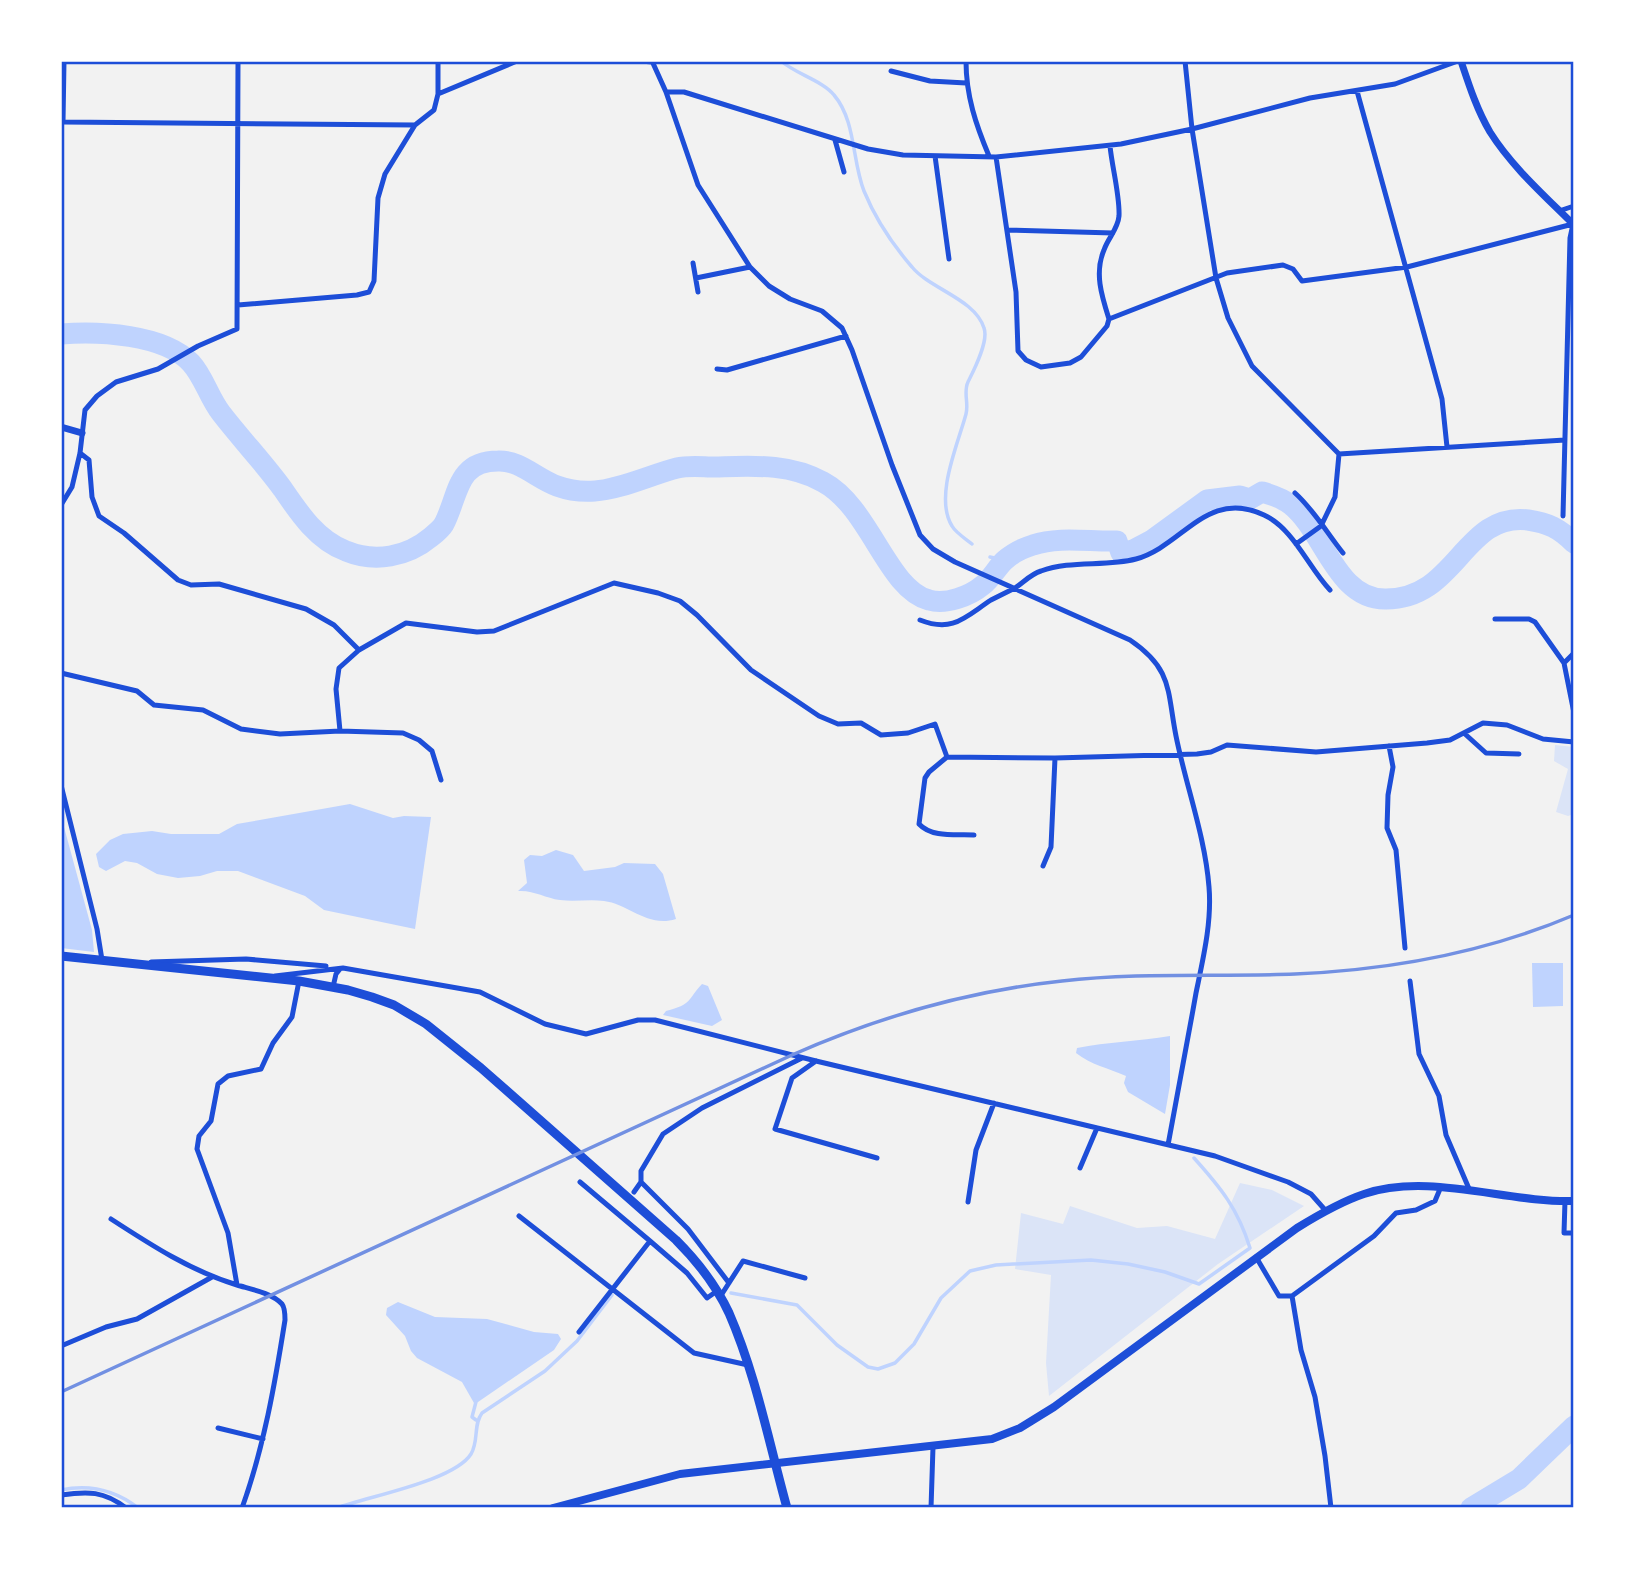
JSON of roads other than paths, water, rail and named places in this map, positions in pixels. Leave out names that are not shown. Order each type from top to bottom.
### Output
[{"type":"main road","points":[[61,956],[265,977],[333,987],[394,1006],[426,1024],[481,1068],[697,1261],[728,1312],[748,1365],[787,1508]]},
{"type":"main road","points":[[553,1508],[680,1474],[992,1439],[1020,1428],[1054,1408],[1256,1257],[1326,1211],[1365,1193],[1385,1189],[1440,1189],[1569,1201]]},
{"type":"street","points":[[64,61],[63,122],[415,125]]},
{"type":"street","points":[[61,505],[72,487],[80,453],[85,410],[97,396],[116,382],[158,369],[237,329],[238,61]]},
{"type":"street","points":[[238,305],[369,292],[374,281],[378,198],[385,174],[415,125],[434,110],[438,94],[438,61]]},
{"type":"street","points":[[438,94],[517,61]]},
{"type":"street","points":[[641,61],[652,62],[666,92],[698,186],[750,267],[768,286],[790,299],[822,311],[842,328],[891,465],[925,542],[943,556],[1130,640],[1145,650],[1159,665],[1171,700],[1210,889],[1209,915],[1168,1145]]},
{"type":"street","points":[[965,61],[966,83],[973,117],[989,156]]},
{"type":"street","points":[[1185,61],[1192,129],[1216,278],[1228,318],[1252,366],[1339,454],[1564,440]]},
{"type":"street","points":[[666,92],[684,92],[835,140],[903,155],[996,157],[1110,146],[1192,129],[1310,99],[1395,84],[1459,61],[1490,132],[1515,164],[1573,225]]},
{"type":"street","points":[[891,71],[930,81],[966,83]]},
{"type":"street","points":[[1357,91],[1442,399],[1447,447]]},
{"type":"street","points":[[835,140],[844,172]]},
{"type":"street","points":[[996,157],[1016,292],[1018,351],[1026,360],[1041,367],[1050,367],[1081,357],[1107,326],[1109,319],[1100,291],[1100,272],[1102,252],[1113,233],[1119,214],[1110,146]]},
{"type":"street","points":[[935,156],[949,259]]},
{"type":"street","points":[[1559,211],[1574,206]]},
{"type":"street","points":[[1109,319],[1227,273],[1283,265],[1293,269],[1302,281],[1407,267],[1573,225]]},
{"type":"street","points":[[1563,516],[1570,239],[1573,225]]},
{"type":"street","points":[[1007,230],[1113,233]]},
{"type":"street","points":[[693,264],[698,292]]},
{"type":"street","points":[[696,278],[750,267]]},
{"type":"street","points":[[717,369],[727,370],[846,336]]},
{"type":"street","points":[[61,427],[82,433]]},
{"type":"street","points":[[80,453],[89,460],[92,497],[99,516],[124,533],[178,580],[191,584],[219,584],[306,610],[334,625],[359,650]]},
{"type":"street","points":[[1297,543],[1319,527],[1335,497],[1339,454]]},
{"type":"street","points":[[1295,493],[1308,505],[1319,527],[1343,553]]},
{"type":"street","points":[[920,620],[934,625],[959,622],[1040,571],[1058,566],[1138,559],[1159,548],[1198,519],[1227,508],[1246,509],[1265,515],[1278,524],[1297,543],[1317,576],[1331,590]]},
{"type":"street","points":[[341,730],[336,689],[339,668],[359,650],[406,623],[477,632],[494,631],[614,583],[680,601],[751,670],[828,720],[838,724],[861,723],[881,735],[908,733],[935,724],[947,757]]},
{"type":"street","points":[[1495,619],[1529,619],[1535,622],[1564,663],[1574,713]]},
{"type":"street","points":[[1564,663],[1574,653]]},
{"type":"street","points":[[61,673],[137,691],[154,705],[203,710],[241,729],[280,734],[341,730],[402,733],[419,740],[432,751],[441,779]]},
{"type":"street","points":[[974,835],[933,833],[924,830],[919,824],[925,778],[947,757],[1181,755],[1212,752],[1227,745],[1316,752],[1450,740],[1483,723],[1507,724],[1543,739],[1574,742]]},
{"type":"street","points":[[1465,734],[1486,753],[1519,754]]},
{"type":"street","points":[[1389,746],[1393,767],[1388,795],[1387,828],[1396,850],[1405,948]]},
{"type":"street","points":[[1043,866],[1051,847],[1055,758]]},
{"type":"street","points":[[61,785],[97,929],[102,960]]},
{"type":"street","points":[[135,963],[246,959],[343,968],[480,992],[545,1024],[586,1034],[598,1033],[638,1020],[655,1020],[802,1058],[1215,1156],[1288,1182],[1311,1194],[1326,1211]]},
{"type":"street","points":[[265,977],[343,968]]},
{"type":"street","points":[[333,987],[336,974],[343,968]]},
{"type":"street","points":[[237,1285],[228,1233],[197,1149],[197,1142],[211,1121],[218,1084],[228,1076],[261,1069],[273,1043],[292,1017],[299,981]]},
{"type":"street","points":[[1410,981],[1419,1054],[1439,1096],[1446,1135],[1470,1191]]},
{"type":"street","points":[[634,1192],[641,1182],[641,1171],[663,1134],[702,1108],[802,1058]]},
{"type":"street","points":[[816,1061],[792,1078],[775,1129],[877,1158]]},
{"type":"street","points":[[968,1202],[976,1150],[994,1103]]},
{"type":"street","points":[[1080,1168],[1097,1128]]},
{"type":"street","points":[[580,1182],[687,1273],[707,1298],[719,1294],[743,1261],[805,1278]]},
{"type":"street","points":[[641,1182],[688,1229],[729,1283]]},
{"type":"street","points":[[1256,1257],[1279,1296],[1292,1296],[1374,1236],[1396,1213],[1416,1210],[1435,1201],[1440,1189]]},
{"type":"street","points":[[1569,1201],[1564,1233],[1574,1233]]},
{"type":"street","points":[[618,1214],[624,1206]]},
{"type":"street","points":[[519,1216],[694,1353],[748,1365]]},
{"type":"street","points":[[111,1219],[166,1254],[212,1277],[254,1290],[281,1303],[285,1312],[263,1439],[257,1468],[242,1508]]},
{"type":"street","points":[[579,1332],[650,1241]]},
{"type":"street","points":[[61,1346],[106,1327],[137,1319],[212,1277]]},
{"type":"street","points":[[1292,1296],[1301,1350],[1315,1397],[1331,1508]]},
{"type":"street","points":[[218,1428],[263,1439]]},
{"type":"street","points":[[931,1508],[933,1447]]},
{"type":"street","points":[[61,1495],[95,1493],[111,1497],[126,1508]]},
{"type":"water","points":[[350,804],[393,818],[431,817],[415,929],[324,910],[305,896],[238,871],[217,871],[178,878],[157,874],[137,863],[125,861],[106,871],[99,867],[96,854],[110,840],[123,834],[152,831],[171,834],[219,834],[237,824]]},
{"type":"water","points":[[61,816],[92,930],[94,952],[61,948]]},
{"type":"water","points":[[556,850],[573,855],[584,871],[615,867],[624,863],[655,864],[663,874],[676,919],[666,921],[647,918],[604,901],[560,900],[518,891],[527,883],[524,860],[530,855],[542,856]]},
{"type":"water","points":[[1532,963],[1563,963],[1563,1006],[1533,1007]]},
{"type":"water","points":[[702,984],[708,986],[722,1020],[712,1026],[663,1015],[666,1011],[685,1004]]},
{"type":"water","points":[[1170,1036],[1170,1085],[1165,1114],[1128,1092],[1124,1083],[1126,1076],[1076,1053],[1077,1048]]},
{"type":"water","points":[[398,1302],[435,1317],[487,1319],[534,1332],[558,1334],[561,1339],[554,1350],[474,1403],[462,1382],[417,1358],[411,1351],[405,1336],[386,1315],[387,1308]]},
{"type":"waterway","points":[[781,61],[834,95],[850,129],[864,191],[885,231],[920,275],[971,309],[984,328],[983,348],[967,386],[966,414],[949,470],[945,500],[952,526],[972,544]]},
{"type":"waterway","points":[[61,334],[130,336],[148,340],[179,353],[196,369],[221,413],[317,533],[346,551],[368,557],[390,556],[422,544],[444,524],[466,473],[484,463],[498,461],[514,464],[557,486],[586,491],[615,488],[686,467],[756,466],[784,469],[810,476],[839,494],[853,509],[889,564],[914,593],[936,601],[958,598],[978,589],[1008,557],[1029,546],[1064,540],[1117,541],[1121,553],[1152,540],[1207,500],[1240,496],[1250,499],[1262,492],[1284,500],[1303,517],[1342,576],[1354,588],[1368,596],[1385,599],[1409,596],[1429,586],[1488,529],[1506,521],[1528,520],[1547,525],[1574,543]]},
{"type":"waterway","points":[[990,557],[1004,560]]},
{"type":"waterway","points":[[731,1293],[797,1305],[837,1345],[868,1367],[878,1369],[895,1363],[914,1344],[941,1298],[970,1271],[996,1265],[1091,1260],[1165,1272],[1199,1284],[1250,1248],[1228,1200],[1194,1158]]},
{"type":"waterway","points":[[337,1508],[430,1480],[462,1464],[475,1444],[482,1413],[545,1371],[577,1341],[612,1295]]},
{"type":"waterway","points":[[476,1420],[472,1417],[477,1398]]},
{"type":"waterway","points":[[1471,1508],[1519,1479],[1574,1426]]},
{"type":"waterway","points":[[61,1490],[102,1490],[138,1508]]},
{"type":"railway","points":[[61,1392],[792,1055],[890,1018],[992,991],[1062,981],[1149,976],[1295,974],[1402,963],[1472,949],[1574,915]]}]
